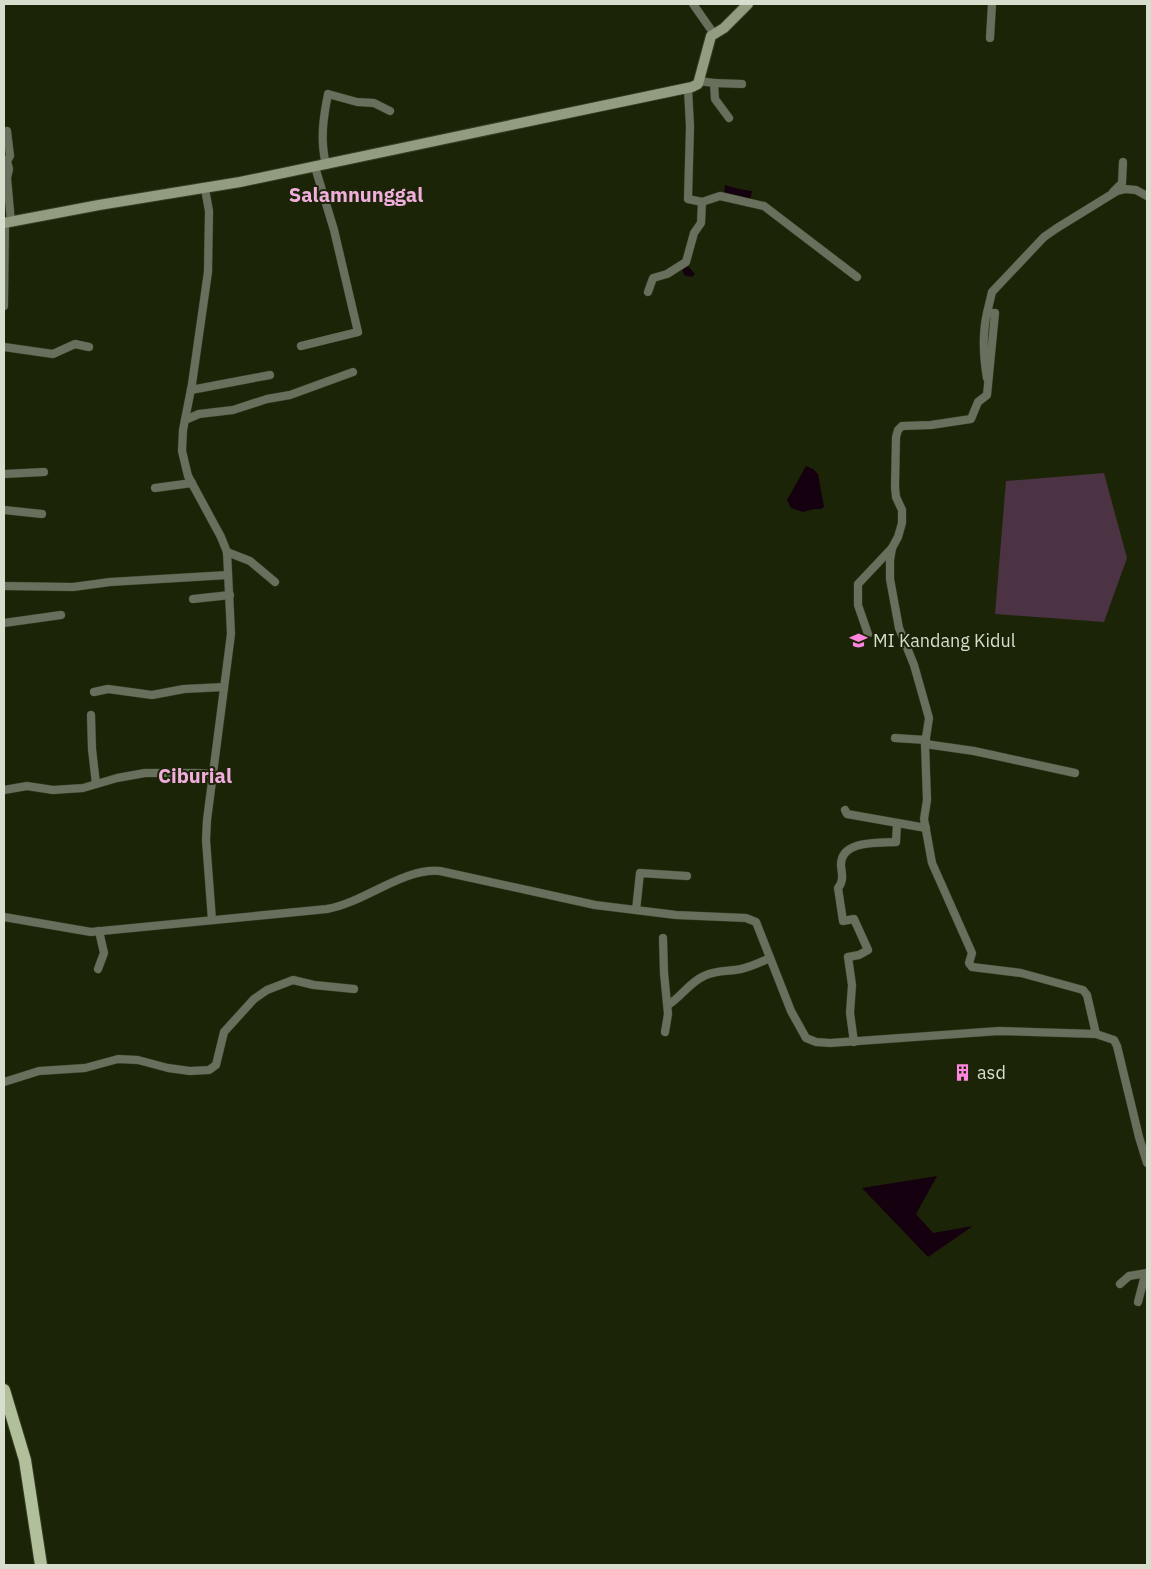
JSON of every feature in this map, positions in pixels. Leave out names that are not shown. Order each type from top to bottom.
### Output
[{"type":"main road","points":[[4,1390],[25,1460],[41,1565]]},
{"type":"street","points":[[692,4],[714,34]]},
{"type":"street","points":[[7,223],[320,166],[688,89],[696,86],[699,81],[709,39],[724,28],[748,4]]},
{"type":"street","points":[[990,38],[992,4]]},
{"type":"street","points":[[699,81],[742,84]]},
{"type":"street","points":[[714,82],[716,99],[729,118]]},
{"type":"street","points":[[688,89],[690,126],[688,198],[702,202],[720,196],[764,206],[857,277]]},
{"type":"street","points":[[301,346],[358,332],[320,166],[322,132],[328,94],[357,102],[374,104],[390,111]]},
{"type":"street","points":[[4,306],[8,169],[6,161],[10,156],[7,131]]},
{"type":"street","points":[[1112,194],[1122,183],[1123,162]]},
{"type":"street","points":[[205,188],[209,211],[208,272],[182,441],[182,458],[192,483],[227,552],[230,595],[231,645],[212,774],[206,830],[212,920]]},
{"type":"street","points":[[868,634],[858,606],[858,584],[892,548],[902,523],[902,510],[896,497],[895,487],[896,437],[898,430],[902,426],[931,425],[971,419],[978,402],[987,395],[995,313],[987,313],[992,292],[1044,237],[1112,194],[1125,189],[1136,190],[1147,196]]},
{"type":"street","points":[[648,292],[653,278],[667,274],[686,262],[694,233],[701,223],[702,202]]},
{"type":"street","points":[[4,347],[53,354],[74,344],[89,347]]},
{"type":"street","points":[[185,420],[199,414],[233,410],[290,394],[354,372]]},
{"type":"street","points":[[191,390],[270,375]]},
{"type":"street","points":[[4,474],[44,472]]},
{"type":"street","points":[[155,488],[192,483]]},
{"type":"street","points":[[4,510],[42,514]]},
{"type":"street","points":[[892,548],[890,579],[896,616],[914,665],[927,708],[929,723],[925,742],[927,789],[924,819],[932,863],[972,953],[968,964],[972,967],[1021,972],[1083,990],[1087,996],[1096,1034]]},
{"type":"street","points":[[227,552],[250,561],[275,582]]},
{"type":"street","points":[[4,586],[73,587],[110,582],[228,575]]},
{"type":"street","points":[[193,598],[230,595]]},
{"type":"street","points":[[4,624],[61,615]]},
{"type":"street","points":[[94,692],[108,689],[152,695],[184,689],[224,688]]},
{"type":"street","points":[[91,715],[96,784]]},
{"type":"street","points":[[895,738],[974,751],[1075,773]]},
{"type":"street","points":[[4,790],[33,786],[53,790],[83,788],[145,773],[212,774]]},
{"type":"street","points":[[845,810],[847,814],[926,828]]},
{"type":"street","points":[[854,1042],[850,1013],[852,984],[848,957],[860,955],[868,950],[854,919],[842,921],[838,888],[842,883],[841,859],[844,853],[857,846],[896,842],[897,823]]},
{"type":"street","points":[[4,917],[77,930],[99,931],[339,906],[413,873],[430,870],[566,900],[676,916],[746,918],[756,922],[791,1011],[806,1038],[816,1042],[854,1042],[999,1031],[1096,1034],[1114,1040],[1147,1163]]},
{"type":"street","points":[[636,910],[640,873],[687,876]]},
{"type":"street","points":[[98,969],[104,953],[99,931]]},
{"type":"street","points":[[663,938],[664,980],[668,1005],[665,1032]]},
{"type":"street","points":[[668,1005],[702,976],[717,970],[731,971],[743,969],[770,958]]},
{"type":"street","points":[[4,1082],[39,1070],[85,1068],[118,1059],[138,1060],[168,1068],[190,1071],[209,1070],[216,1065],[224,1032],[254,999],[267,990],[293,980],[314,986],[354,989]]},
{"type":"street","points":[[1120,1284],[1129,1276],[1146,1274],[1138,1302]]},
{"type":"shaded area","points":[[725,185],[752,191],[750,201],[724,194]]},
{"type":"shaded area","points":[[687,265],[695,274],[692,277],[684,275],[682,268]]},
{"type":"shaded area","points":[[806,466],[818,474],[824,507],[803,512],[791,508],[787,500]]},
{"type":"shaded area","points":[[1104,473],[1127,558],[1104,622],[995,614],[1006,481]]},
{"type":"shaded area","points":[[937,1176],[916,1214],[933,1233],[973,1226],[928,1257],[862,1188]]},
{"type":"place","name":"MI Kandang Kidul","points":[[859,641]]},
{"type":"place","name":"asd","points":[[963,1073]]},
{"type":"district","name":"Salamnunggal","points":[[356,195]]},
{"type":"district","name":"Ciburial","points":[[195,776]]}]
